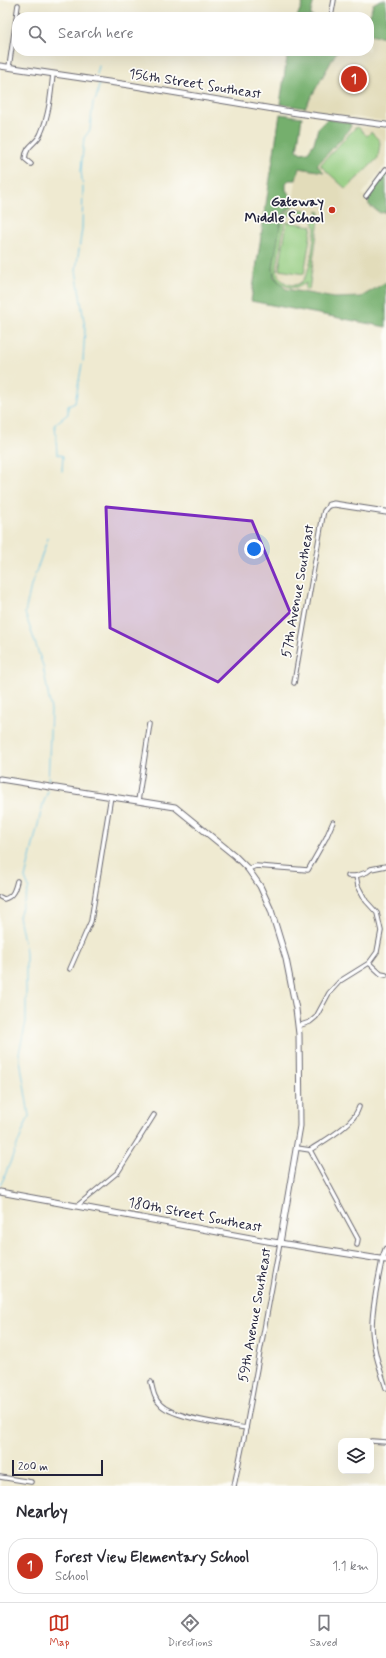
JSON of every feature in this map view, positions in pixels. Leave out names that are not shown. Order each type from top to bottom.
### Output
[{"type":"street","points":[[332,12],[334,0]]},
{"type":"street","points":[[17,12],[18,5]]},
{"type":"street","points":[[9,67],[12,46]]},
{"type":"street","name":"156th Street Southeast","points":[[0,66],[142,87],[297,113],[386,125]]},
{"type":"street","points":[[31,164],[25,159],[25,157],[27,149],[41,135],[52,96],[53,74]]},
{"type":"street","points":[[366,196],[386,169]]},
{"type":"street","points":[[329,505],[334,504],[386,512]]},
{"type":"street","name":"57th Avenue Southeast","points":[[294,683],[323,515],[324,511],[329,505]]},
{"type":"street","points":[[138,801],[150,723]]},
{"type":"street","name":"59th Avenue Southeast","points":[[0,779],[175,807],[193,823],[228,849],[248,869],[265,897],[282,945],[298,1026],[301,1120],[280,1243],[234,1486]]},
{"type":"street","points":[[70,969],[91,921],[110,796]]},
{"type":"street","points":[[248,869],[256,866],[308,870],[333,822]]},
{"type":"street","points":[[348,876],[356,876],[368,872],[370,869],[386,866]]},
{"type":"street","points":[[298,1026],[310,1022],[316,1017],[329,993],[340,981],[369,963],[377,952],[381,931],[377,913],[366,901],[358,886],[356,876]]},
{"type":"street","points":[[0,897],[4,899],[11,896],[18,881]]},
{"type":"street","points":[[369,963],[381,974],[386,976]]},
{"type":"street","points":[[297,1148],[310,1150],[350,1122],[357,1114],[359,1107]]},
{"type":"street","points":[[78,1205],[118,1172],[154,1114]]},
{"type":"street","points":[[310,1150],[358,1239],[357,1245]]},
{"type":"street","name":"180th Street Southeast","points":[[0,1192],[280,1243],[384,1260]]},
{"type":"street","points":[[386,1249],[375,1294],[372,1327],[376,1358],[386,1388]]},
{"type":"street","points":[[151,1382],[155,1396],[159,1404],[164,1408],[188,1416],[246,1428]]},
{"type":"street","points":[[374,1441],[386,1442]]},
{"type":"street","points":[[0,1477],[31,1482]]},
{"type":"highlighted area","points":[[106,507],[252,521],[290,612],[218,682],[110,628]]},
{"type":"shaded area","points":[[374,35],[386,37],[386,121],[304,111],[334,56],[374,56]]},
{"type":"shaded area","name":"Gateway Middle School","points":[[351,126],[386,129],[386,164],[362,194],[368,198],[369,205],[380,213],[386,212],[386,282],[361,297],[334,298],[286,289],[274,277],[273,268],[282,215],[292,207],[298,168],[323,171],[317,165],[344,136]]},
{"type":"green space","points":[[304,0],[314,0],[311,12],[299,12]]},
{"type":"green space","points":[[380,0],[386,0],[386,37],[374,35],[374,12],[371,12],[373,4]]},
{"type":"green space","points":[[287,56],[334,56],[305,108],[280,104]]},
{"type":"green space","points":[[280,114],[302,117],[297,150],[301,153],[308,152],[314,143],[318,128],[327,119],[350,123],[351,126],[344,136],[317,165],[324,172],[299,168],[296,180],[289,180],[286,183],[286,190],[293,199],[292,207],[282,215],[273,268],[274,277],[286,289],[334,298],[361,297],[386,282],[386,327],[251,301]]},
{"type":"green space","points":[[358,127],[367,136],[371,132],[378,139],[380,143],[378,158],[346,189],[321,166],[321,164],[355,128]]},
{"type":"green space","points":[[386,173],[386,212],[380,213],[369,205],[368,198]]},
{"type":"green space","points":[[296,208],[308,211],[316,219],[318,211],[320,212],[309,290],[305,289],[306,283],[301,286],[289,287],[281,283],[275,276],[275,249],[281,220],[285,214]],"holes":[[[295,212],[303,213],[309,216],[313,221],[315,229],[306,276],[301,282],[295,285],[286,283],[282,280],[278,274],[277,267],[285,220]]]},
{"type":"green space","points":[[287,222],[312,226],[304,274],[279,270]]},
{"type":"waterway","points":[[97,74],[99,66]]},
{"type":"waterway","points":[[83,361],[85,328],[76,270],[82,229],[83,188],[81,171],[84,138],[90,130],[93,102],[96,99],[99,85]]},
{"type":"waterway","points":[[62,471],[63,456],[57,454],[55,424],[68,414],[68,406],[75,403],[82,364]]},
{"type":"waterway","points":[[48,538],[31,586],[25,613],[43,666],[51,710],[48,784]]},
{"type":"waterway","points":[[0,1184],[29,1116],[19,1053],[26,1022],[26,952],[19,916],[29,888],[25,878],[43,804],[48,791]]},
{"type":"place","name":"Forest View Elementary School","points":[[354,79]]},
{"type":"place","name":"Gateway Middle School","points":[[332,210]]}]
